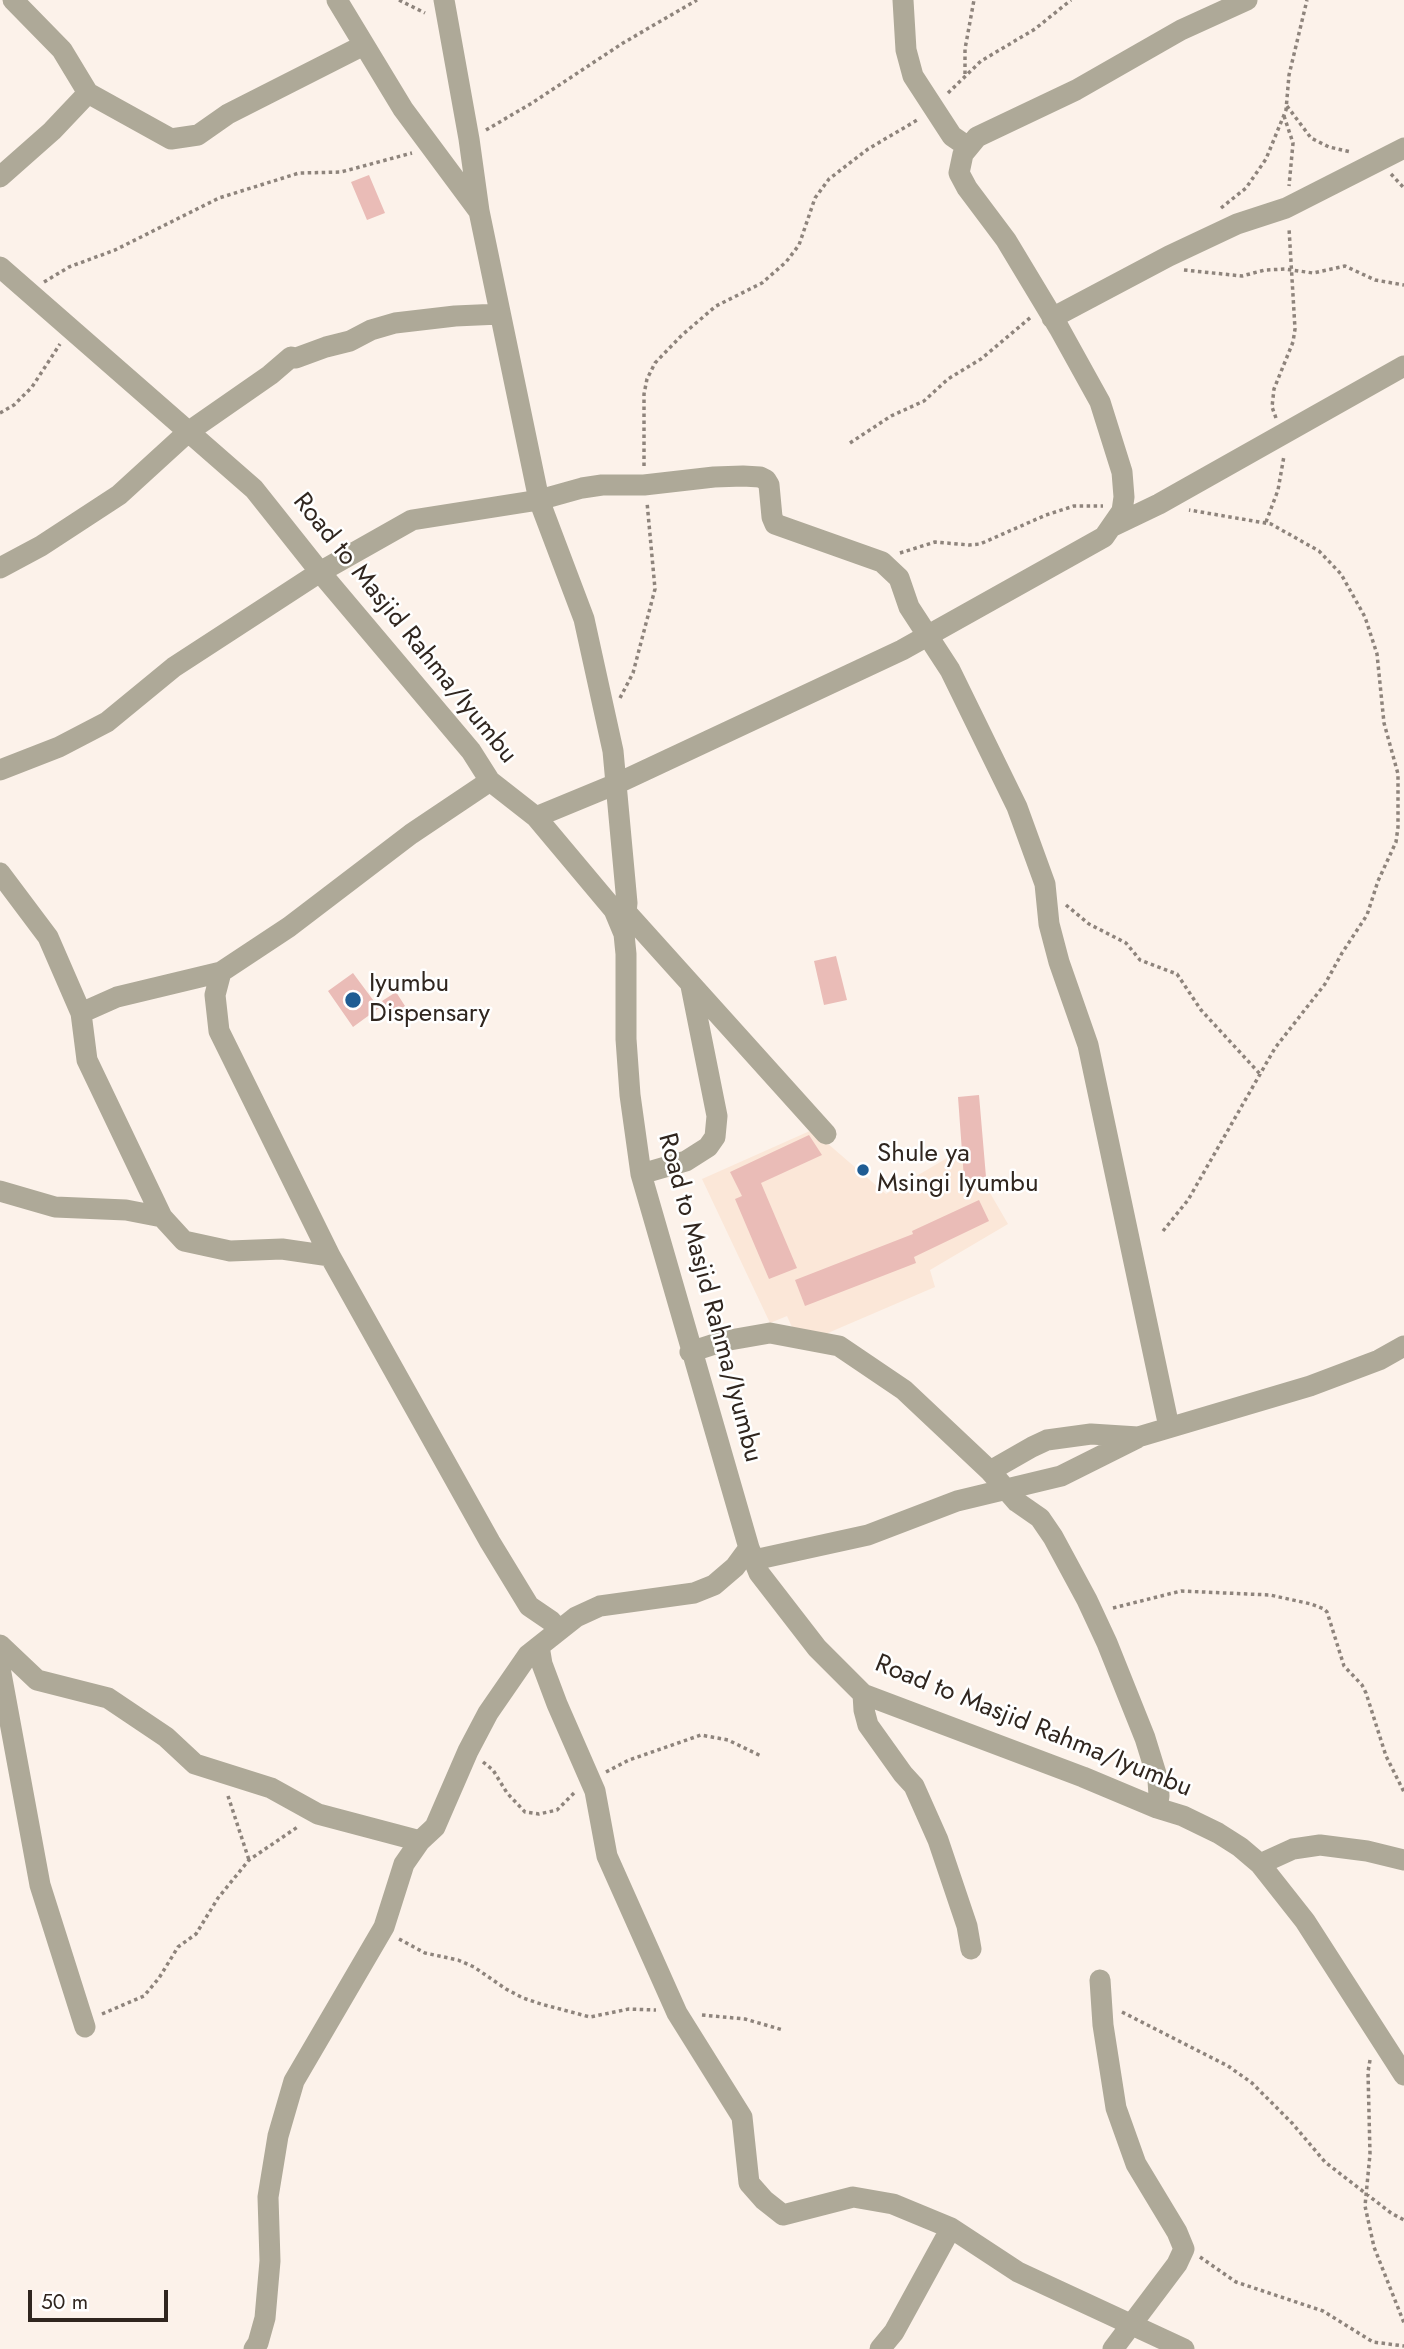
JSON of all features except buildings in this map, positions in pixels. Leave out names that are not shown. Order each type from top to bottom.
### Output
[{"type":"street","points":[[13,0],[62,50],[88,93],[171,139],[198,135],[228,114],[364,44]]},
{"type":"street","points":[[337,0],[403,109],[479,211]]},
{"type":"street","points":[[444,0],[479,211],[539,500],[584,619],[613,751],[627,913],[624,934]]},
{"type":"street","points":[[903,0],[906,50],[913,76],[951,135],[968,147]]},
{"type":"street","points":[[536,817],[616,784],[928,637],[1104,537],[1116,519],[1124,497],[1122,472],[1100,402],[1006,240],[967,188],[960,173],[963,154],[977,137],[1076,90],[1181,30],[1247,0]]},
{"type":"street","points":[[0,177],[52,131],[88,93]]},
{"type":"street","points":[[1048,312],[1096,293],[1237,224],[1286,208],[1404,148]]},
{"type":"street","name":"Road to Masjid Rahma/Iyumbu","points":[[0,267],[254,489],[320,572],[471,751],[490,781],[536,817],[608,902],[624,934],[630,1095],[641,1174],[690,1352],[759,1573],[817,1648],[863,1695],[1083,1777],[1183,1816],[1218,1833],[1260,1864],[1305,1921],[1404,2075]]},
{"type":"street","points":[[0,568],[41,546],[119,495],[188,432],[270,375],[290,357],[296,358],[326,346],[350,341],[371,330],[395,323],[500,314]]},
{"type":"street","points":[[1116,519],[1159,504],[1404,366]]},
{"type":"street","points":[[0,771],[59,747],[107,722],[174,667],[320,572],[412,520],[539,500],[592,486],[644,485],[715,477],[760,477],[768,482],[775,524],[882,562],[899,578],[909,607],[950,670],[1017,807],[1045,884],[1049,924],[1059,962],[1088,1045],[1169,1427]]},
{"type":"street","points":[[81,1013],[117,997],[221,972],[289,927],[411,834],[490,781]]},
{"type":"street","points":[[0,873],[48,937],[81,1013],[87,1060],[162,1217],[184,1241],[230,1251],[282,1249],[330,1256]]},
{"type":"street","points":[[627,913],[826,1134]]},
{"type":"street","points":[[221,972],[215,995],[219,1031],[330,1256],[490,1542],[529,1606],[559,1630]]},
{"type":"street","points":[[641,1174],[686,1161],[708,1147],[715,1137],[717,1116],[691,984]]},
{"type":"street","points":[[0,1191],[55,1207],[126,1210],[162,1217]]},
{"type":"street","points":[[690,1352],[724,1341],[770,1333],[839,1346],[904,1390],[990,1471],[1017,1502],[1046,1526],[1094,1613],[1155,1769],[1160,1790],[1157,1808]]},
{"type":"street","points":[[254,2349],[265,2318],[270,2262],[268,2197],[278,2136],[294,2081],[384,1927],[407,1857],[435,1827],[468,1751],[488,1713],[528,1655],[576,1617],[600,1606],[694,1592],[714,1585],[751,1554],[868,1535],[957,1501],[1061,1476],[1138,1437],[1310,1386],[1379,1360],[1404,1346]]},
{"type":"street","points":[[990,1471],[1047,1440],[1091,1434],[1138,1437]]},
{"type":"street","points":[[0,1645],[37,1680],[108,1698],[166,1737],[195,1764],[271,1788],[318,1814],[420,1842]]},
{"type":"street","points":[[539,1646],[542,1664],[557,1704],[594,1791],[607,1856],[677,2012],[742,2117],[749,2183],[783,2215],[853,2197],[893,2204],[951,2228],[1018,2272],[1184,2349]]},
{"type":"street","points":[[0,1668],[40,1885],[85,2027]]},
{"type":"street","points":[[863,1695],[868,1725],[914,1786],[938,1840],[967,1926],[971,1949]]},
{"type":"street","points":[[1260,1864],[1293,1849],[1320,1845],[1402,1857]]},
{"type":"street","points":[[1101,1989],[1108,2067],[1116,2108],[1144,2181],[1182,2242],[1183,2253],[1113,2349]]},
{"type":"street","points":[[880,2349],[894,2333],[951,2228]]},
{"type":"path","points":[[399,0],[448,24]]},
{"type":"path","points":[[469,139],[697,0]]},
{"type":"path","points":[[965,76],[965,49],[974,0]]},
{"type":"path","points":[[604,709],[622,696],[633,673],[655,589],[651,528],[644,485],[644,394],[647,379],[655,363],[716,306],[762,283],[786,262],[799,245],[815,198],[829,179],[868,149],[932,108],[981,61],[1035,29],[1071,0]]},
{"type":"path","points":[[1211,215],[1246,188],[1257,176],[1266,159],[1287,104],[1289,75],[1307,0]]},
{"type":"path","points":[[1287,104],[1311,138],[1335,149],[1361,155],[1393,176],[1404,188]]},
{"type":"path","points":[[1266,522],[1278,490],[1285,449],[1272,408],[1272,399],[1293,342],[1295,329],[1286,208],[1293,143],[1283,116]]},
{"type":"path","points":[[28,292],[69,267],[115,250],[219,198],[299,173],[341,172],[431,148]]},
{"type":"path","points":[[1169,256],[1181,268],[1191,272],[1242,276],[1265,270],[1312,273],[1345,266],[1375,279],[1404,285]]},
{"type":"path","points":[[850,443],[891,416],[924,401],[948,379],[976,363],[1002,342],[1048,312]]},
{"type":"path","points":[[0,413],[32,387],[69,328]]},
{"type":"path","points":[[1159,504],[1223,517],[1266,522],[1319,551],[1341,574],[1362,610],[1377,654],[1384,723],[1398,774],[1396,842],[1378,881],[1367,915],[1325,984],[1275,1048],[1188,1199],[1163,1231]]},
{"type":"path","points":[[882,562],[904,551],[930,543],[980,544],[1074,506],[1090,505],[1116,519]]},
{"type":"path","points":[[1045,884],[1089,924],[1126,943],[1140,960],[1177,974],[1195,1004],[1260,1074]]},
{"type":"path","points":[[1094,1613],[1181,1591],[1270,1595],[1324,1609],[1328,1612],[1344,1666],[1366,1693],[1386,1756],[1404,1792]]},
{"type":"path","points":[[221,1774],[249,1860]]},
{"type":"path","points":[[85,2027],[106,2012],[144,1996],[178,1947],[196,1934],[218,1898],[249,1860],[318,1814]]},
{"type":"path","points":[[384,1927],[403,1943],[425,1953],[458,1960],[474,1967],[523,1998],[590,2017],[629,2009],[659,2010],[745,2019],[783,2030]]},
{"type":"path","points":[[1101,1989],[1151,2027],[1228,2066],[1252,2083],[1292,2123],[1325,2162],[1404,2220]]},
{"type":"path","points":[[1382,2040],[1371,2058],[1368,2072],[1371,2134],[1364,2193],[1371,2237],[1404,2323]]},
{"type":"path","points":[[1182,2242],[1236,2282],[1323,2311],[1373,2342],[1404,2346]]},
{"type":"shaded area","points":[[812,1130],[886,1194],[964,1148],[1008,1224],[930,1270],[935,1287],[800,1345],[787,1316],[770,1323],[702,1179]]},
{"type":"place","name":"Iyumbu Dispensary","points":[[353,1000]]},
{"type":"place","name":"Shule ya Msingi Iyumbu","points":[[863,1170]]}]
